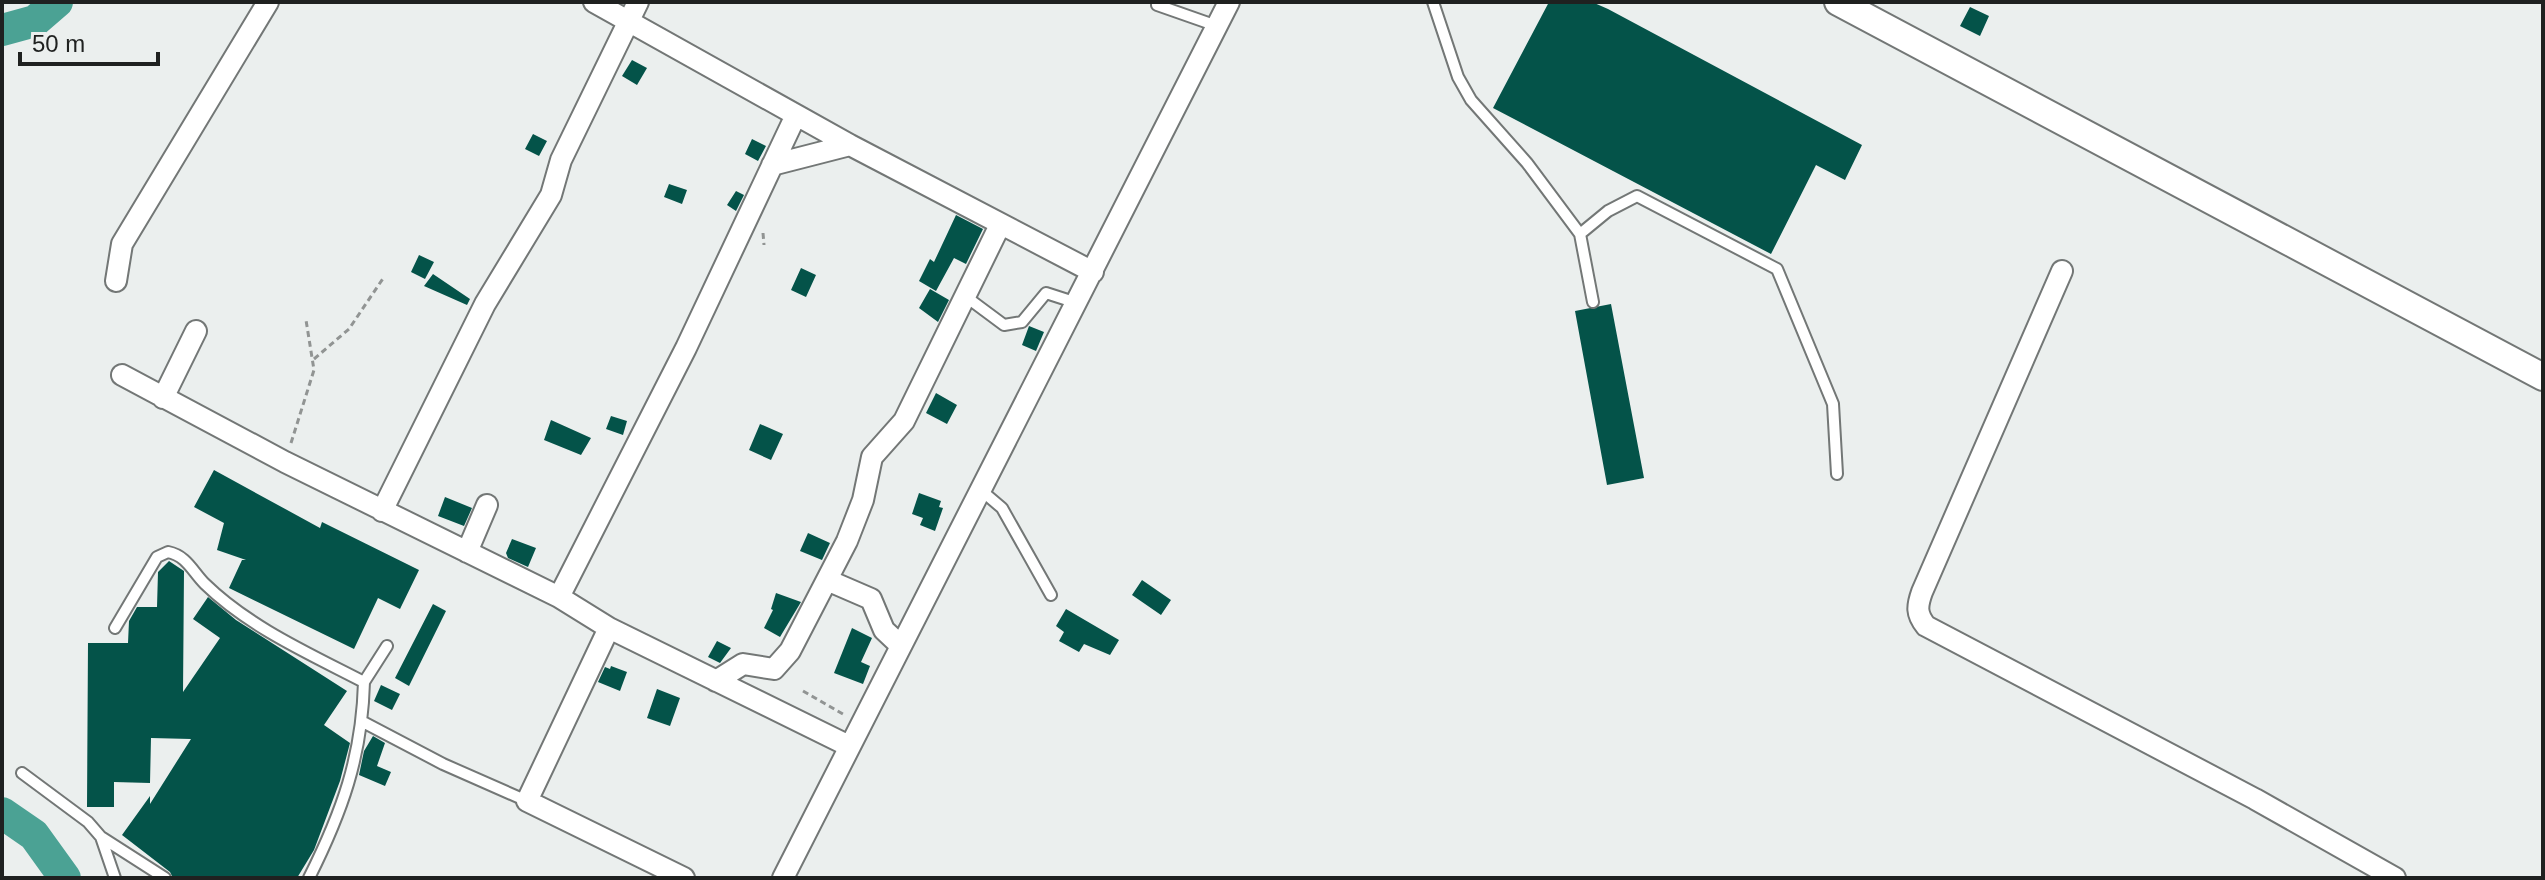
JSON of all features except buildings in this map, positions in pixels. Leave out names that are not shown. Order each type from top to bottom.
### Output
[{"type":"street","points":[[116,281],[122,244],[268,2]]},
{"type":"street","points":[[594,2],[634,10],[796,115],[1093,272]]},
{"type":"street","points":[[783,878],[1229,2]]},
{"type":"street","points":[[1838,2],[2543,377]]},
{"type":"street","points":[[382,511],[485,304],[551,195],[561,160],[634,10]]},
{"type":"street","points":[[559,597],[686,348],[796,115]]},
{"type":"street","points":[[772,165],[850,145]]},
{"type":"street","points":[[716,681],[743,664],[769,670],[777,668],[827,580],[863,500],[872,457],[904,421],[1000,225]]},
{"type":"street","points":[[2062,271],[1922,592],[1917,609],[1920,618],[1926,626],[2255,799],[2395,878]]},
{"type":"street","points":[[163,398],[196,331]]},
{"type":"street","points":[[122,375],[285,462],[559,597],[609,628],[849,746]]},
{"type":"street","points":[[467,552],[487,505]]},
{"type":"street","points":[[827,580],[871,599],[884,630],[901,646]]},
{"type":"street","points":[[609,628],[527,801],[684,878]]},
{"type":"lane","points":[[1433,2],[1458,77],[1471,100],[1527,163],[1580,234],[1593,302]]},
{"type":"lane","points":[[1157,5],[1217,26]]},
{"type":"lane","points":[[1580,234],[1608,211],[1637,196],[1773,265],[1833,404],[1837,474]]},
{"type":"lane","points":[[965,296],[1004,325],[1022,322],[1046,293],[1078,303]]},
{"type":"lane","points":[[982,491],[1002,508],[1051,595]]},
{"type":"lane","points":[[115,628],[157,557],[168,552],[183,557],[205,584],[267,631],[364,682]]},
{"type":"lane","points":[[309,878],[351,782],[363,722],[364,682],[387,646]]},
{"type":"lane","points":[[363,722],[454,769],[527,801]]},
{"type":"lane","points":[[22,773],[78,814],[101,837],[165,878]]},
{"type":"lane","points":[[101,837],[115,878]]},
{"type":"path","points":[[314,359],[349,329],[384,277]]},
{"type":"path","points":[[285,462],[314,370],[306,320]]},
{"type":"path","points":[[803,691],[861,724]]},
{"type":"waterway","points":[[2,30],[35,21],[57,2]]},
{"type":"waterway","points":[[2,813],[34,835],[65,878]]}]
